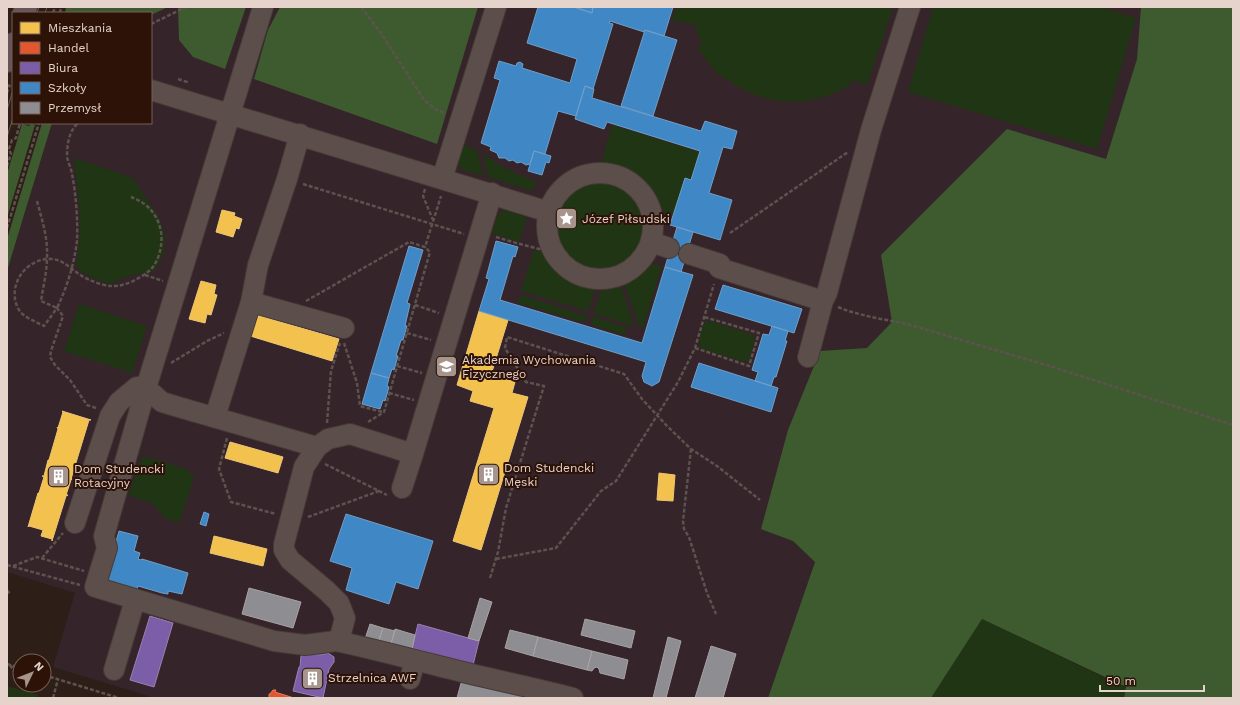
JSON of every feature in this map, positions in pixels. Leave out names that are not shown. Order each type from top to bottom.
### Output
[{"type":"main road","points":[[7,61],[12,47]]},
{"type":"street","points":[[263,7],[146,388],[104,536],[107,548],[95,587],[274,641],[305,645],[336,641],[573,698]]},
{"type":"street","points":[[439,178],[496,7]]},
{"type":"street","points":[[808,357],[823,301],[827,293],[869,137],[910,7]]},
{"type":"street","points":[[152,90],[229,119],[300,134],[549,212]]},
{"type":"street","points":[[223,420],[244,326],[252,302],[258,265],[287,179],[300,134]]},
{"type":"street","points":[[607,173],[625,178],[640,190],[650,206],[660,245],[643,258],[631,270],[617,277],[600,279],[584,277],[570,270],[558,258],[550,244],[547,228],[549,212],[557,194],[571,181],[588,174],[607,173]]},
{"type":"street","points":[[402,488],[454,318],[484,237],[492,193]]},
{"type":"street","points":[[689,254],[720,264],[719,268],[823,301]]},
{"type":"street","points":[[252,302],[344,328]]},
{"type":"street","points":[[75,523],[111,414],[118,402],[137,387],[146,388],[162,402],[319,448]]},
{"type":"street","points":[[336,641],[340,637],[345,618],[339,603],[290,560],[284,550],[284,544],[304,467],[319,448],[350,434],[413,454]]},
{"type":"street","points":[[114,670],[135,600]]},
{"type":"street","points":[[410,679],[415,660]]},
{"type":"path","points":[[152,24],[186,7]]},
{"type":"path","points":[[361,7],[383,36],[424,100],[435,109],[450,115]]},
{"type":"path","points":[[173,78],[187,82],[188,90]]},
{"type":"path","points":[[7,92],[8,85]]},
{"type":"path","points":[[7,166],[11,154],[9,150],[12,140],[16,138],[20,124]]},
{"type":"path","points":[[7,228],[39,124]]},
{"type":"path","points":[[77,124],[71,130],[67,157],[72,175],[76,209],[77,241],[72,268],[57,308],[44,326],[19,311],[15,292],[17,281],[25,269],[38,260],[55,259],[67,264],[72,268],[83,277],[111,286],[126,283],[152,269],[161,250],[162,235],[157,218],[142,201],[131,197]]},
{"type":"path","points":[[730,233],[869,137]]},
{"type":"path","points":[[432,222],[422,196],[439,178]]},
{"type":"path","points":[[425,246],[432,222],[439,178]]},
{"type":"path","points":[[287,179],[484,237],[531,246],[555,253]]},
{"type":"path","points":[[37,201],[47,245],[47,259],[41,301],[57,308],[63,316],[50,357],[55,365],[70,380],[87,405],[111,414]]},
{"type":"path","points":[[287,312],[409,242],[425,246],[430,252],[384,412],[350,434]]},
{"type":"path","points":[[496,559],[556,548],[601,491],[616,481],[678,382],[695,348],[719,268]]},
{"type":"path","points":[[145,274],[167,283]]},
{"type":"path","points":[[823,301],[848,311],[907,324],[1053,367],[1233,425]]},
{"type":"path","points":[[415,305],[454,318]]},
{"type":"path","points":[[695,348],[749,366],[759,333],[704,317]]},
{"type":"path","points":[[165,367],[207,341],[244,326]]},
{"type":"path","points":[[407,333],[446,344]]},
{"type":"path","points":[[384,412],[360,406],[357,383],[341,337],[331,371],[327,425],[319,448],[379,491],[397,500],[402,488]]},
{"type":"path","points":[[490,578],[496,559],[506,508],[544,386],[526,382],[505,348],[507,337],[624,374],[642,400],[691,449],[717,466],[760,500]]},
{"type":"path","points":[[397,366],[436,377]]},
{"type":"path","points":[[389,393],[428,405]]},
{"type":"path","points":[[223,420],[219,469],[231,502],[291,518],[297,521],[379,491]]},
{"type":"path","points":[[691,449],[683,521],[684,529],[689,537],[707,593],[716,614]]},
{"type":"path","points":[[12,566],[36,557],[90,573]]},
{"type":"path","points":[[7,590],[10,594]]},
{"type":"path","points":[[52,677],[119,698]]},
{"type":"path","points":[[52,698],[58,679]]},
{"type":"path","points":[[104,698],[106,694]]},
{"type":"shaded area","name":"Akademia Wychowania Fizycznego","points":[[87,7],[1233,7],[815,562],[768,698],[155,698],[53,667],[75,593],[7,572],[7,271],[52,124],[152,124],[152,12]]},
{"type":"green space","points":[[66,7],[168,7],[152,15],[152,12],[65,12]]},
{"type":"green space","points":[[178,7],[246,7],[225,69],[193,57],[179,40]]},
{"type":"green space","points":[[280,7],[478,7],[437,144],[254,79],[268,30]]},
{"type":"green space","points":[[676,7],[893,7],[867,85],[850,79],[852,84],[837,92],[807,101],[791,102],[760,97],[745,91],[718,73],[697,47],[702,45],[695,25],[672,20]]},
{"type":"green space","points":[[933,7],[1101,7],[1136,18],[1097,149],[908,92]]},
{"type":"green space","points":[[1141,7],[1233,7],[1233,698],[1124,698],[1126,687],[982,619],[931,698],[768,698],[815,562],[793,541],[761,529],[788,430],[820,351],[867,348],[892,322],[881,255],[1007,129],[1106,159],[1137,59]]},
{"type":"green space","points":[[22,124],[29,126],[31,124],[35,125],[7,218],[7,174]]},
{"type":"green space","points":[[42,124],[52,124],[7,271],[7,239]]},
{"type":"green space","points":[[612,125],[700,152],[691,181],[674,215],[656,208],[647,192],[627,174],[611,167],[601,165]]},
{"type":"green space","points":[[462,144],[477,150],[483,176],[460,168],[458,160]]},
{"type":"green space","points":[[483,153],[508,170],[536,181],[532,191],[488,177]]},
{"type":"green space","points":[[74,158],[133,178],[160,219],[165,235],[164,252],[157,267],[151,273],[131,276],[111,284],[92,278],[76,267],[80,232]]},
{"type":"green space","points":[[602,179],[620,183],[635,193],[645,208],[649,226],[645,244],[635,259],[620,269],[602,273],[584,269],[569,259],[559,244],[555,226],[559,208],[569,193],[584,183]]},
{"type":"green space","points":[[504,210],[527,217],[519,242],[492,233],[497,217]]},
{"type":"green space","points":[[534,250],[549,254],[564,271],[570,275],[582,281],[597,284],[588,311],[521,291]]},
{"type":"green space","points":[[646,262],[662,266],[643,328],[639,326],[623,280]]},
{"type":"green space","points":[[619,280],[634,326],[596,314],[594,312],[603,285]]},
{"type":"green space","points":[[520,295],[588,316],[583,322],[518,303]]},
{"type":"green space","points":[[79,304],[147,326],[132,373],[64,351]]},
{"type":"green space","points":[[592,316],[627,327],[625,335],[592,325]]},
{"type":"green space","points":[[707,321],[753,335],[755,338],[749,361],[746,362],[701,349],[699,342],[700,334]]},
{"type":"green space","points":[[143,456],[187,469],[194,478],[179,523],[164,518],[154,504],[128,495]]},
{"type":"green space","points":[[982,619],[1126,688],[1124,698],[931,698]]},
{"type":"green space","points":[[7,686],[12,687],[12,693],[31,693],[38,695],[37,698],[7,698]]},
{"type":"building: Mieszkania","points":[[222,210],[235,213],[234,216],[242,219],[239,229],[236,228],[233,237],[216,232]]},
{"type":"building: Mieszkania","points":[[201,281],[216,285],[214,294],[217,295],[211,315],[207,314],[205,323],[189,319]]},
{"type":"building: Mieszkania","name":"Dom Studencki Męski","points":[[479,311],[508,320],[491,375],[515,382],[512,393],[528,397],[481,550],[453,541],[494,408],[470,401],[473,391],[457,385]]},
{"type":"building: Mieszkania","points":[[253,314],[339,339],[332,361],[247,335]]},
{"type":"building: Mieszkania","name":"Dom Studencki Rotacyjny","points":[[62,411],[91,420],[89,420],[66,495],[68,495],[66,496],[52,541],[52,539],[41,536],[43,530],[28,527],[44,477],[42,476],[44,476],[49,460],[58,429],[57,427],[58,428],[63,412]]},
{"type":"building: Mieszkania","points":[[230,442],[283,457],[278,473],[225,458]]},
{"type":"building: Mieszkania","points":[[659,473],[675,475],[673,501],[657,500]]},
{"type":"building: Mieszkania","points":[[214,536],[267,549],[263,566],[210,553]]},
{"type":"building: Handel","points":[[273,690],[294,698],[269,698],[269,694]]},
{"type":"building: Biura","points":[[150,616],[173,623],[154,687],[130,680]]},
{"type":"building: Biura","points":[[418,624],[479,641],[473,665],[412,648]]},
{"type":"building: Biura","name":"Strzelnica AWF","points":[[304,652],[316,653],[320,655],[328,653],[334,657],[334,662],[329,669],[323,698],[293,691],[300,667],[301,656]]},
{"type":"building: Szkoły","points":[[538,7],[573,7],[592,13],[593,7],[673,7],[664,36],[645,30],[644,32],[610,21],[609,23],[613,24],[593,89],[585,86],[576,116],[558,111],[545,154],[534,151],[530,164],[526,165],[521,162],[517,163],[513,160],[509,161],[505,158],[499,158],[497,153],[490,150],[491,147],[481,143],[500,80],[494,78],[499,61],[516,66],[517,63],[520,62],[523,64],[522,68],[570,83],[577,59],[527,43]]},
{"type":"building: Szkoły","points":[[575,7],[593,7],[592,13]]},
{"type":"building: Szkoły","points":[[645,30],[677,40],[653,116],[621,106]]},
{"type":"building: Szkoły","points":[[585,86],[594,89],[592,98],[701,131],[705,121],[737,131],[732,149],[723,147],[709,193],[732,200],[720,240],[670,225],[685,178],[691,180],[700,151],[607,122],[604,129],[575,119]]},
{"type":"building: Szkoły","points":[[534,151],[551,156],[549,163],[546,162],[542,175],[528,171]]},
{"type":"building: Szkoły","points":[[677,227],[693,232],[681,272],[665,267]]},
{"type":"building: Szkoły","points":[[496,241],[518,247],[515,257],[513,256],[500,300],[642,343],[665,267],[693,275],[659,382],[652,386],[644,382],[642,376],[646,362],[479,311],[489,279],[486,278]]},
{"type":"building: Szkoły","points":[[409,246],[423,250],[407,303],[410,304],[405,326],[407,326],[396,356],[398,356],[394,370],[392,369],[389,378],[371,373]]},
{"type":"building: Szkoły","points":[[723,285],[802,309],[794,333],[715,309]]},
{"type":"building: Szkoły","points":[[772,326],[788,331],[785,341],[787,341],[776,377],[774,377],[771,386],[755,381],[758,372],[752,370],[763,334],[769,335]]},
{"type":"building: Szkoły","points":[[699,363],[778,388],[771,412],[691,387]]},
{"type":"building: Szkoły","points":[[371,373],[389,378],[387,386],[389,387],[385,401],[383,400],[380,409],[362,404]]},
{"type":"building: Szkoły","points":[[204,512],[209,514],[206,526],[200,524]]},
{"type":"building: Szkoły","points":[[346,514],[433,541],[418,589],[396,582],[389,604],[346,590],[352,568],[330,561]]},
{"type":"building: Szkoły","points":[[119,531],[138,536],[134,551],[140,553],[138,559],[188,573],[182,594],[168,591],[168,594],[162,593],[138,586],[137,589],[108,580],[110,562]]},
{"type":"building: Przemysł","points":[[249,588],[301,602],[293,628],[242,614]]},
{"type":"building: Przemysł","points":[[480,598],[492,602],[479,641],[468,638]]},
{"type":"building: Przemysł","points":[[585,619],[635,631],[631,648],[581,635]]},
{"type":"building: Przemysł","points":[[370,624],[383,628],[378,643],[365,639]]},
{"type":"building: Przemysł","points":[[383,628],[395,631],[390,646],[378,643]]},
{"type":"building: Przemysł","points":[[395,629],[415,635],[412,650],[391,644]]},
{"type":"building: Przemysł","points":[[510,630],[538,637],[533,656],[505,648]]},
{"type":"building: Przemysł","points":[[538,637],[592,651],[587,670],[533,656]]},
{"type":"building: Przemysł","points":[[668,637],[681,641],[666,698],[653,698]]},
{"type":"building: Przemysł","points":[[711,646],[736,654],[723,698],[695,698]]},
{"type":"building: Przemysł","points":[[592,651],[628,660],[624,679],[600,673],[597,667],[592,671],[587,670]]},
{"type":"building: Przemysł","points":[[463,676],[550,698],[457,698]]},
{"type":"tram line","points":[[37,12],[39,7]]},
{"type":"tram line","points":[[45,12],[47,7]]},
{"type":"tram line","points":[[7,110],[12,93]]},
{"type":"tram line","points":[[7,137],[12,121]]},
{"type":"place","name":"Józef Piłsudski","points":[[567,219]]},
{"type":"place","name":"Akademia Wychowania Fizycznego","points":[[446,367]]},
{"type":"place","name":"Dom Studencki Męski","points":[[489,475]]},
{"type":"place","name":"Dom Studencki Rotacyjny","points":[[58,476]]},
{"type":"place","name":"Strzelnica AWF","points":[[312,678]]}]
